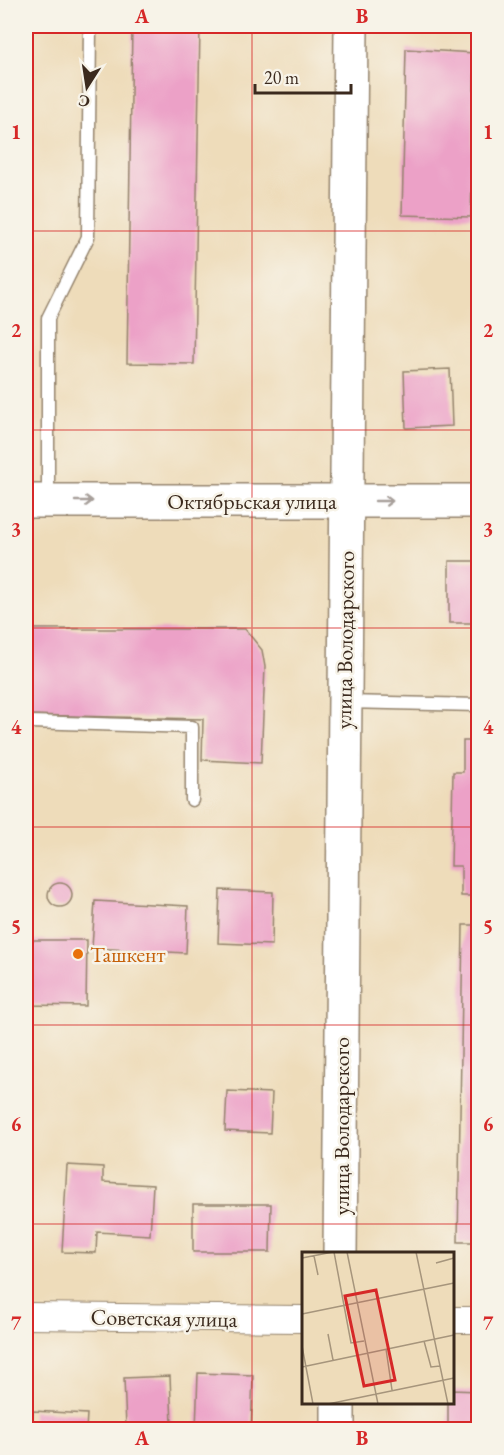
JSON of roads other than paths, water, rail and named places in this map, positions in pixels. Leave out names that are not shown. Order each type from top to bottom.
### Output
[{"type":"main road","name":"улица Володарского","points":[[340,1252],[351,26]]},
{"type":"main road","name":"Октябрьская улица","points":[[37,501],[478,501]]},
{"type":"main road","points":[[338,1404],[338,1430]]},
{"type":"street","name":"Советская улица","points":[[26,1316],[302,1319]]},
{"type":"street","points":[[453,1320],[478,1320]]},
{"type":"lane","points":[[37,501],[48,318],[88,237],[90,26]]},
{"type":"lane","points":[[345,702],[478,705]]},
{"type":"lane","points":[[30,722],[192,727],[192,800]]},
{"type":"place","name":"Ташкент","points":[[78,954]]}]
